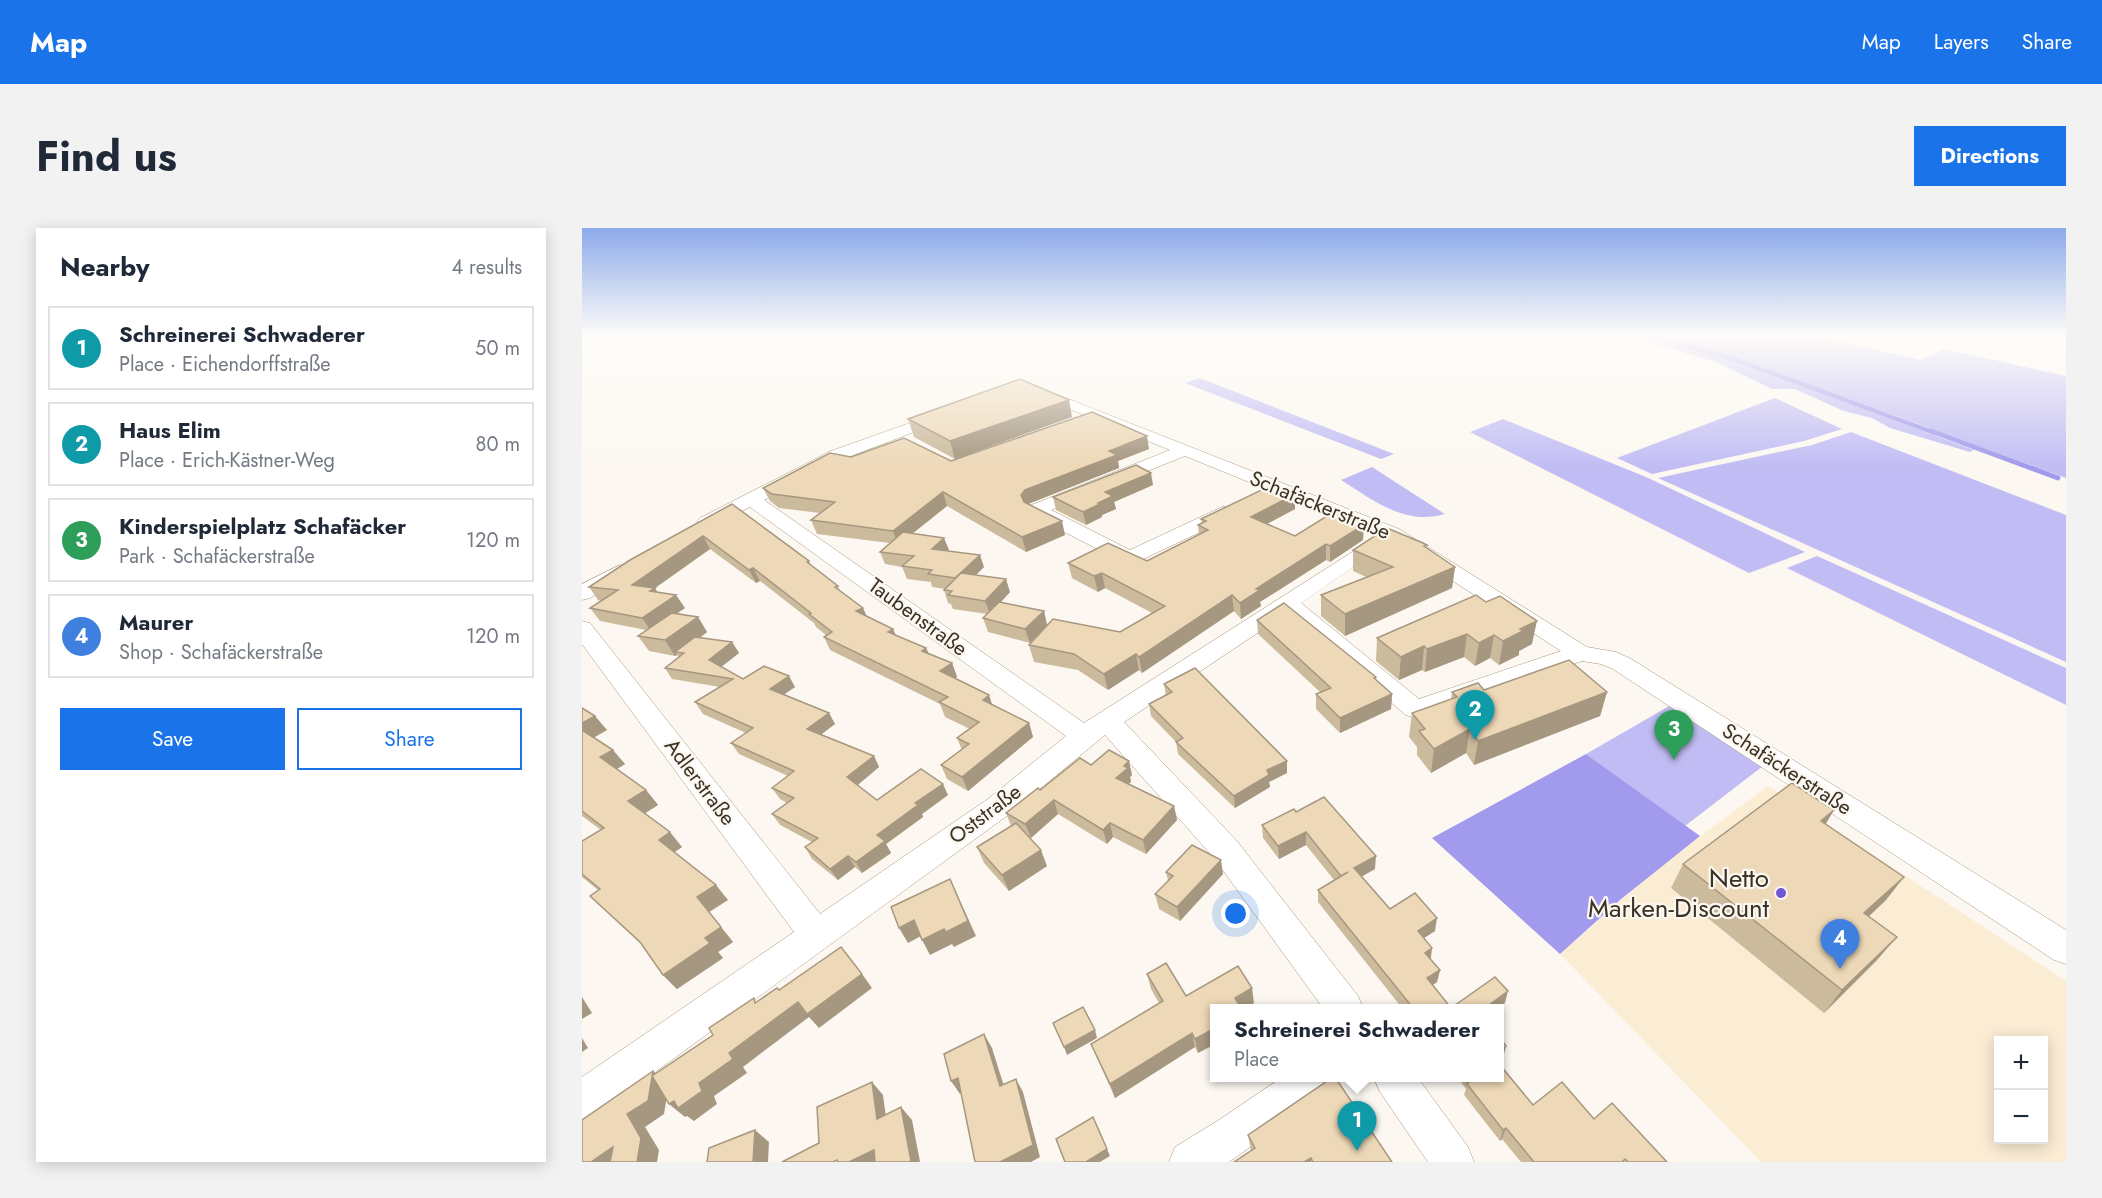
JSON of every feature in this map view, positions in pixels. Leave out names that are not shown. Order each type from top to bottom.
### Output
[{"type":"street","name":"Schafäckerstraße","points":[[1015,390],[1038,390],[1184,450],[1260,496],[1392,533],[1580,653],[1607,657],[1622,664],[2066,949]]},
{"type":"street","points":[[692,531],[837,455],[956,411]]},
{"type":"street","points":[[1077,423],[1099,415]]},
{"type":"street","points":[[892,434],[912,445]]},
{"type":"street","points":[[1184,450],[1036,510],[1130,558],[1260,496]]},
{"type":"street","name":"Taubenstraße","points":[[751,499],[1096,729],[1225,849],[1342,1004]]},
{"type":"street","name":"Oststraße","points":[[582,1101],[998,807],[1096,729],[1392,533]]},
{"type":"street","points":[[582,593],[642,559]]},
{"type":"street","points":[[1288,604],[1415,709],[1580,653]]},
{"type":"street","name":"Adlerstraße","points":[[582,628],[817,936]]},
{"type":"street","points":[[1190,1162],[1234,1135],[1307,1082]]},
{"type":"street","points":[[1397,1082],[1453,1162]]},
{"type":"shaded area","points":[[1204,380],[1394,454],[1381,459],[1185,383]]},
{"type":"shaded area","points":[[1752,380],[1784,380],[1974,450],[1970,452],[1890,428],[1872,418],[1844,411],[1795,389],[1772,389]]},
{"type":"shaded area","points":[[1795,380],[2066,380],[2066,478]]},
{"type":"shaded area","points":[[1775,398],[1842,429],[1804,441],[1652,474],[1617,458]]},
{"type":"shaded area","points":[[1503,419],[1646,477],[1805,552],[1749,573],[1470,432]]},
{"type":"shaded area","points":[[1851,432],[2066,515],[2066,662],[1658,478],[1812,445]]},
{"type":"shaded area","points":[[1372,467],[1445,514],[1416,517],[1403,514],[1377,503],[1341,480]]},
{"type":"shaded area","points":[[1817,556],[2066,668],[2066,705],[1787,568]]},
{"type":"shaded area","points":[[1671,705],[1763,766],[1685,826],[1586,754]]},
{"type":"shaded area","points":[[1586,754],[1700,836],[1620,900],[1560,954],[1432,838]]},
{"type":"shaded area","points":[[1768,786],[2066,981],[2066,1162],[1761,1162],[1560,954],[1662,865]]},
{"type":"building","points":[[1018,380],[1069,400],[950,441],[908,419]]},
{"type":"building","points":[[1092,412],[1147,436],[1109,451],[1117,455],[1025,490],[1021,495],[1024,502],[1062,521],[1022,537],[943,492],[893,531],[811,520],[835,502],[772,494],[763,488],[830,453],[851,457],[904,438],[951,461]]},
{"type":"building","points":[[1136,465],[1151,473],[1105,492],[1113,496],[1083,512],[1053,497]]},
{"type":"building","points":[[1272,485],[1295,494],[1251,517],[1295,536],[1335,511],[1364,522],[1361,524],[1364,525],[1330,546],[1326,544],[1256,589],[1260,590],[1240,603],[1232,595],[1139,657],[1136,654],[1104,674],[1074,654],[1029,645],[1053,619],[1120,632],[1165,606],[1102,573],[1094,576],[1068,563],[1108,543],[1147,561],[1208,530],[1198,525],[1206,521],[1201,519]]},
{"type":"building","points":[[732,504],[809,561],[807,562],[838,586],[835,587],[863,608],[856,611],[893,629],[888,632],[926,648],[922,651],[952,663],[940,671],[989,695],[983,700],[1029,723],[962,777],[941,765],[969,744],[957,738],[979,722],[939,702],[948,697],[824,637],[832,632],[809,614],[811,613],[753,568],[749,570],[703,536],[632,585],[655,588],[650,591],[676,595],[642,618],[590,608],[618,590],[589,587],[630,560]]},
{"type":"building","points":[[1387,528],[1427,545],[1424,546],[1455,567],[1345,614],[1321,595],[1393,567],[1353,550]]},
{"type":"building","points":[[903,532],[944,538],[932,549],[980,555],[955,578],[928,574],[932,570],[902,566],[914,556],[880,552]]},
{"type":"building","points":[[961,573],[1006,579],[985,601],[948,595],[952,591],[944,590]]},
{"type":"building","points":[[1476,595],[1486,602],[1500,596],[1537,621],[1503,641],[1494,635],[1479,643],[1467,634],[1427,649],[1424,646],[1401,657],[1377,638]]},
{"type":"building","points":[[999,602],[1044,611],[1025,629],[983,618]]},
{"type":"building","points":[[1284,603],[1376,677],[1374,678],[1392,694],[1340,718],[1316,694],[1331,688],[1257,620]]},
{"type":"building","points":[[672,613],[698,617],[665,640],[638,636]]},
{"type":"building","points":[[695,637],[732,642],[709,660],[743,679],[764,666],[789,676],[770,689],[829,713],[807,729],[874,756],[847,777],[877,800],[921,769],[943,784],[915,803],[918,805],[877,835],[885,841],[856,862],[848,856],[830,869],[805,847],[818,838],[772,814],[794,798],[772,788],[794,771],[731,743],[753,728],[695,702],[733,679],[665,668],[684,653],[675,652]]},
{"type":"building","points":[[1569,660],[1607,692],[1478,741],[1470,729],[1434,749],[1419,731],[1425,729],[1412,713],[1457,697],[1452,692],[1478,683],[1484,690]]},
{"type":"building","points":[[1195,668],[1287,761],[1267,770],[1269,775],[1234,796],[1176,742],[1183,738],[1149,704],[1172,692],[1164,684]]},
{"type":"building","points":[[582,708],[595,716],[582,723]]},
{"type":"building","points":[[582,730],[613,750],[600,757],[646,790],[628,801],[670,832],[659,840],[716,885],[697,897],[721,927],[705,938],[710,943],[663,975],[640,942],[590,896],[600,889],[582,874],[582,841],[604,828],[582,811]]},
{"type":"building","points":[[1109,750],[1129,761],[1124,766],[1128,768],[1116,778],[1174,806],[1143,840],[1110,823],[1103,830],[1054,800],[1025,824],[1006,813],[1038,788],[1040,790],[1080,758],[1091,765]]},
{"type":"building","points":[[1792,783],[1834,810],[1821,821],[1904,877],[1864,913],[1897,937],[1842,990],[1683,864]]},
{"type":"building","points":[[1324,797],[1376,856],[1354,868],[1390,909],[1415,893],[1437,918],[1418,931],[1432,948],[1425,953],[1440,970],[1427,978],[1448,1004],[1410,1004],[1318,890],[1348,872],[1341,876],[1306,832],[1278,846],[1262,825],[1294,809],[1296,812]]},
{"type":"building","points":[[1016,823],[1041,850],[1002,875],[977,847]]},
{"type":"building","points":[[1192,845],[1221,860],[1177,907],[1155,894],[1173,876],[1166,872]]},
{"type":"building","points":[[950,879],[968,921],[922,940],[914,920],[899,928],[891,907]]},
{"type":"building","points":[[841,947],[862,974],[807,1014],[798,1002],[729,1053],[733,1059],[699,1083],[702,1091],[678,1108],[674,1101],[669,1104],[652,1076],[713,1035],[709,1028],[754,998],[755,1003],[777,988],[779,990]]},
{"type":"building","points":[[1166,963],[1186,996],[1238,966],[1252,988],[1235,998],[1239,1004],[1210,1004],[1210,1031],[1195,1039],[1192,1033],[1110,1084],[1091,1044],[1163,1001],[1147,974]]},
{"type":"building","points":[[1495,977],[1508,991],[1490,1004],[1457,1004]]},
{"type":"building","points":[[1083,1007],[1095,1030],[1064,1047],[1053,1023]]},
{"type":"building","points":[[984,1034],[1000,1086],[1016,1079],[1033,1145],[1000,1162],[975,1162],[958,1078],[951,1081],[944,1054]]},
{"type":"building","points":[[1504,1070],[1533,1105],[1562,1082],[1594,1119],[1612,1103],[1667,1162],[1628,1162],[1625,1159],[1622,1162],[1534,1162],[1506,1128],[1503,1130],[1467,1084],[1469,1082],[1504,1082]]},
{"type":"building","points":[[653,1071],[648,1101],[627,1114],[641,1138],[637,1162],[610,1162],[613,1147],[591,1162],[582,1162],[582,1120]]},
{"type":"building","points":[[872,1082],[877,1119],[901,1107],[911,1161],[875,1162],[874,1150],[849,1162],[838,1162],[837,1160],[833,1162],[782,1162],[819,1143],[817,1107]]},
{"type":"building","points":[[1326,1082],[1338,1082],[1392,1162],[1313,1162],[1311,1158],[1304,1162],[1234,1162],[1255,1148],[1248,1135]]},
{"type":"building","points":[[1093,1117],[1107,1149],[1086,1162],[1065,1162],[1056,1139]]},
{"type":"building","points":[[755,1130],[753,1162],[707,1162],[709,1148]]},
{"type":"waterway","points":[[1790,380],[1935,433]]},
{"type":"waterway","points":[[1931,431],[2058,478]]},
{"type":"place","name":"Haus Elim","points":[[1475,740]]},
{"type":"place","name":"Kinderspielplatz Schafäcker","points":[[1674,760]]},
{"type":"place","name":"Netto Marken-Discount","points":[[1781,893]]},
{"type":"place","name":"Maurer","points":[[1840,969]]},
{"type":"place","name":"Schreinerei Schwaderer","points":[[1357,1151]]}]
